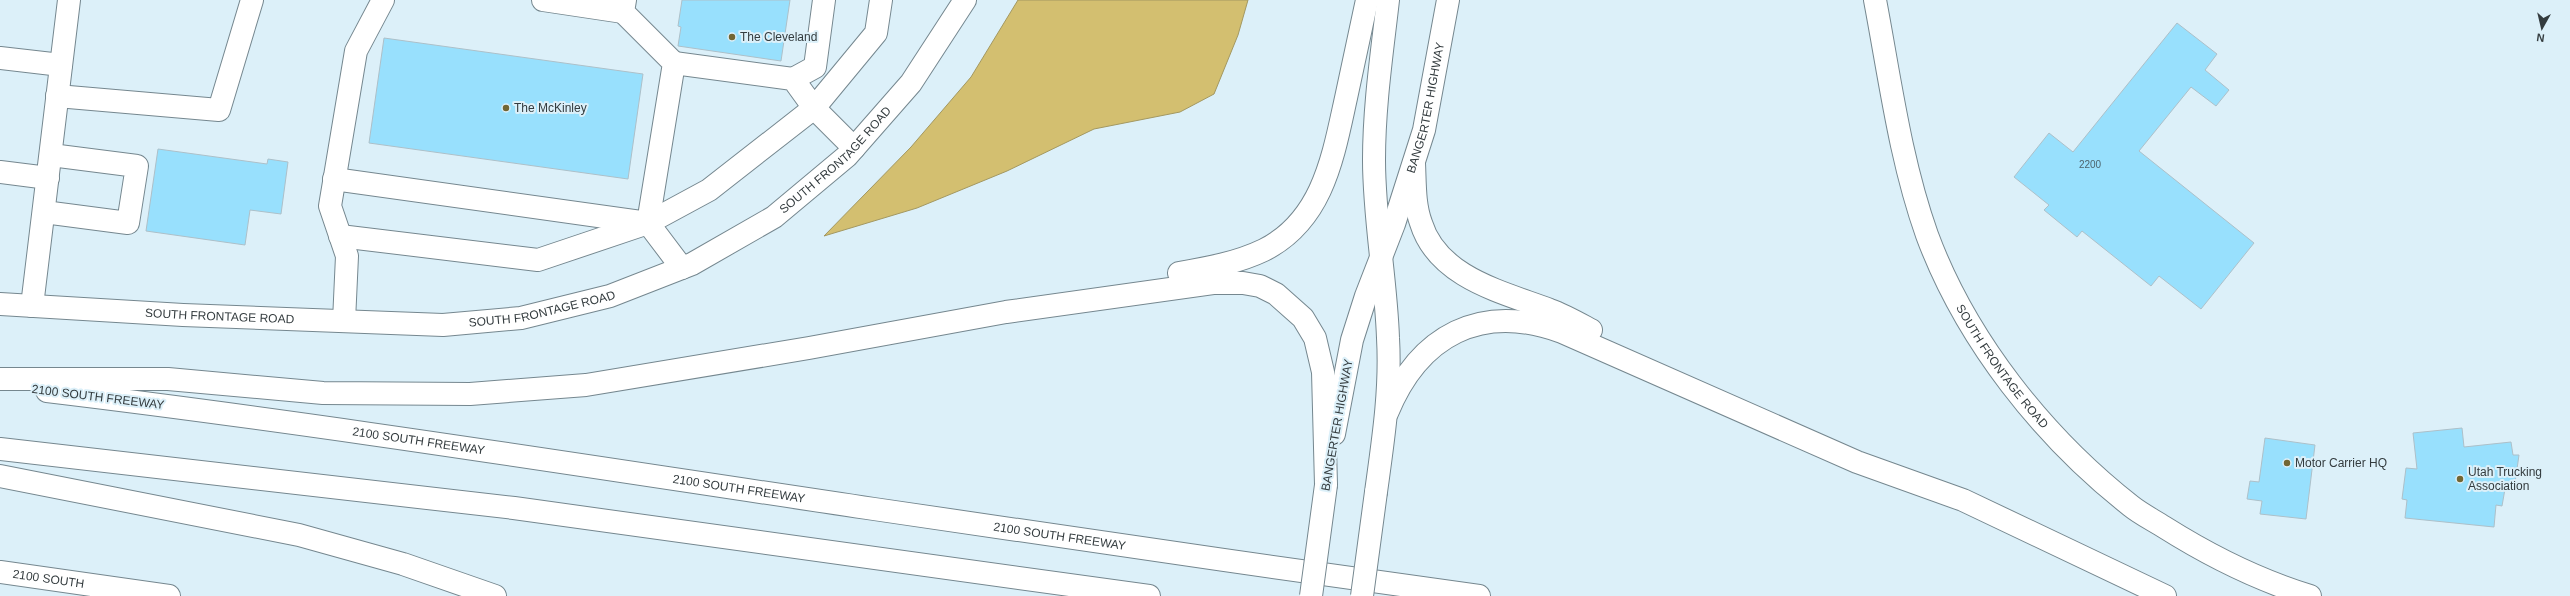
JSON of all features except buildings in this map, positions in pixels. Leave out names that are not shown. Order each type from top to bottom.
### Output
[{"type":"main road","points":[[32,306],[69,0]]},
{"type":"main road","points":[[57,96],[219,110],[252,0]]},
{"type":"main road","points":[[344,321],[347,256],[330,206],[356,51],[383,0]]},
{"type":"main road","points":[[543,0],[624,6],[674,63],[793,79],[815,67],[824,0]]},
{"type":"main road","points":[[340,236],[538,260],[648,223],[709,190],[814,108],[876,33],[881,0]]},
{"type":"main road","name":"SOUTH FRONTAGE ROAD","points":[[0,304],[443,325],[521,318],[610,296],[682,268],[774,217],[854,148],[911,83],[965,0]]},
{"type":"main road","points":[[1006,312],[1050,293],[1238,261],[1283,238],[1313,206],[1328,175],[1367,0]]},
{"type":"main road","name":"BANGERTER HIGHWAY","points":[[1362,596],[1387,413],[1388,339],[1377,222],[1374,153],[1378,89],[1388,0]]},
{"type":"main road","name":"BANGERTER HIGHWAY","points":[[1311,596],[1326,485],[1352,340],[1414,163],[1424,130],[1448,0]]},
{"type":"main road","name":"SOUTH FRONTAGE ROAD","points":[[1874,0],[1896,123],[1928,235],[1970,324],[2016,390],[2071,452],[2132,507],[2204,552],[2282,587],[2310,596]]},
{"type":"main road","points":[[0,58],[61,65]]},
{"type":"main road","points":[[648,223],[674,63]]},
{"type":"main road","points":[[793,79],[814,108],[854,148]]},
{"type":"main road","points":[[44,212],[128,223],[137,166],[50,155]]},
{"type":"main road","points":[[1414,163],[1417,205],[1421,224],[1435,249],[1457,270],[1472,280],[1552,311],[1857,462]]},
{"type":"main road","points":[[0,172],[48,178]]},
{"type":"main road","points":[[334,179],[648,223],[682,268]]},
{"type":"main road","points":[[0,379],[168,378],[323,393],[470,394],[586,385],[809,348],[1006,312],[1213,283],[1243,283],[1260,286],[1276,294],[1303,318],[1315,338],[1320,353],[1323,372],[1326,485]]},
{"type":"main road","points":[[1387,413],[1397,390],[1410,370],[1442,339],[1460,329],[1482,322],[1521,321],[1562,332],[1857,462],[1963,500],[2165,596]]},
{"type":"main road","name":"2100 SOUTH FREEWAY","points":[[0,385],[219,412],[423,440],[882,510],[1479,596]]},
{"type":"main road","points":[[0,449],[522,509],[1149,596]]},
{"type":"main road","points":[[0,476],[300,535],[404,564],[495,596]]},
{"type":"main road","name":"2100 SOUTH","points":[[0,572],[128,593],[169,596]]},
{"type":"shaded area","points":[[1018,0],[1248,0],[1238,35],[1214,94],[1180,112],[1094,129],[1007,171],[917,208],[824,236],[911,147],[971,77]]},
{"type":"place","name":"The Cleveland","points":[[732,37]]},
{"type":"place","name":"The McKinley","points":[[506,108]]},
{"type":"place","name":"Motor Carrier HQ","points":[[2287,463]]},
{"type":"place","name":"Utah Trucking Association","points":[[2460,479]]}]
